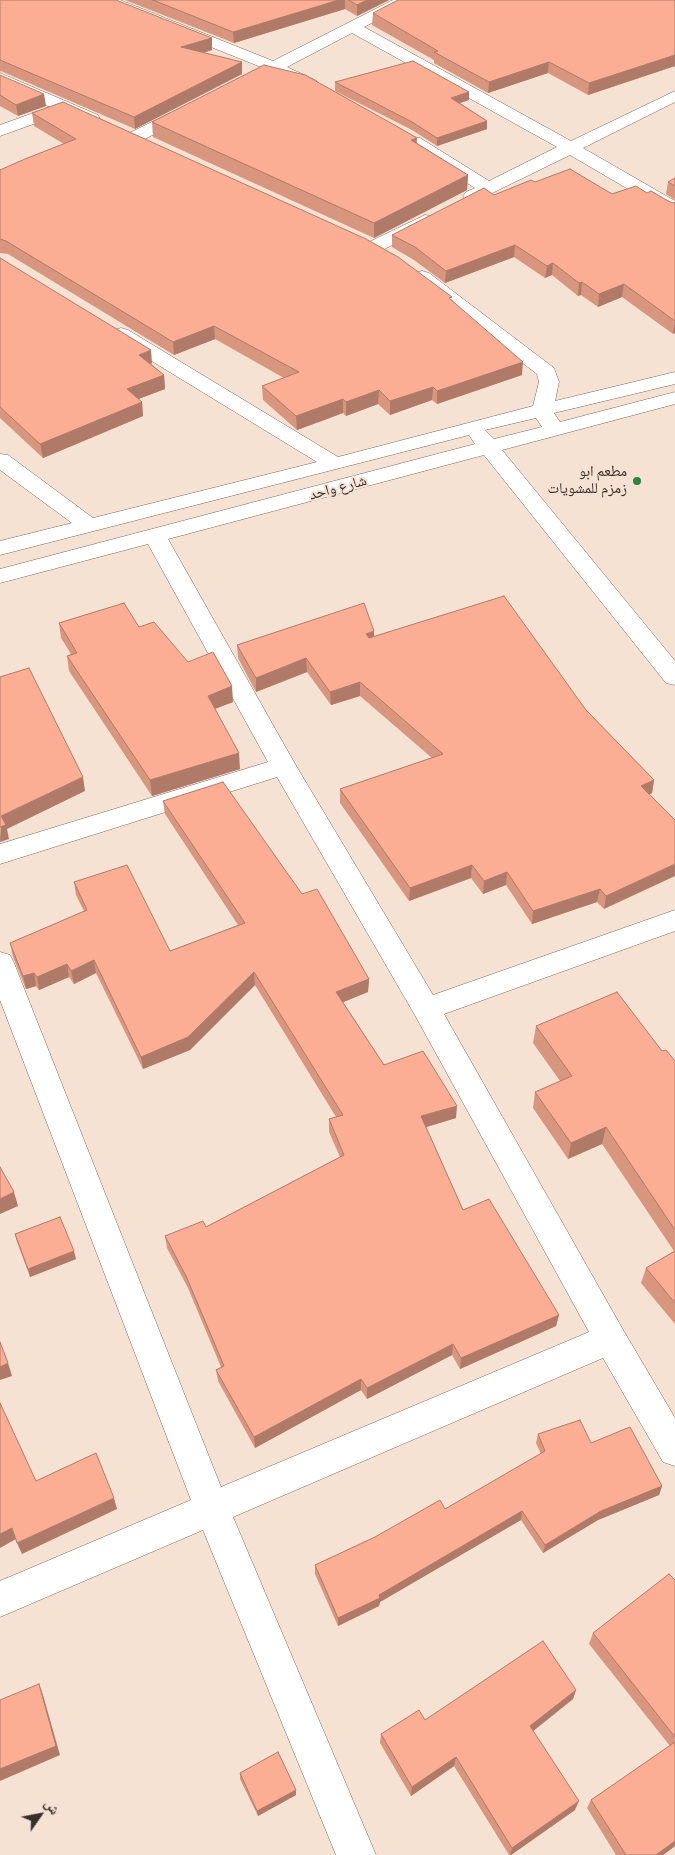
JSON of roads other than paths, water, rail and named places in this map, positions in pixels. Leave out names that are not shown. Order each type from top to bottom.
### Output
[{"type":"street","points":[[106,0],[274,67],[325,92]]},
{"type":"street","points":[[248,80],[405,0]]},
{"type":"street","points":[[353,27],[571,148],[675,209]]},
{"type":"street","points":[[0,78],[152,145]]},
{"type":"street","points":[[374,247],[448,208],[675,96]]},
{"type":"street","points":[[135,137],[196,106]]},
{"type":"street","points":[[0,131],[65,107]]},
{"type":"street","points":[[397,132],[488,188]]},
{"type":"street","points":[[356,239],[390,256]]},
{"type":"street","points":[[406,265],[547,372],[549,382],[542,410],[553,429]]},
{"type":"street","points":[[109,326],[335,464]]},
{"type":"street","name":"شارع واحد","points":[[0,548],[335,464],[473,427],[675,378]]},
{"type":"street","name":"شارع واحد","points":[[0,576],[675,398]]},
{"type":"street","points":[[473,427],[488,448],[675,677]]},
{"type":"street","points":[[0,460],[89,525]]},
{"type":"street","points":[[155,536],[283,766],[426,1009],[610,1339],[675,1450]]},
{"type":"street","points":[[0,854],[283,766]]},
{"type":"street","points":[[426,1009],[675,920]]},
{"type":"street","points":[[0,962],[212,1509],[356,1855]]},
{"type":"street","points":[[0,1599],[610,1339]]},
{"type":"place","name":"مطعم ابو زمزم للمشويات","points":[[637,481]]}]
